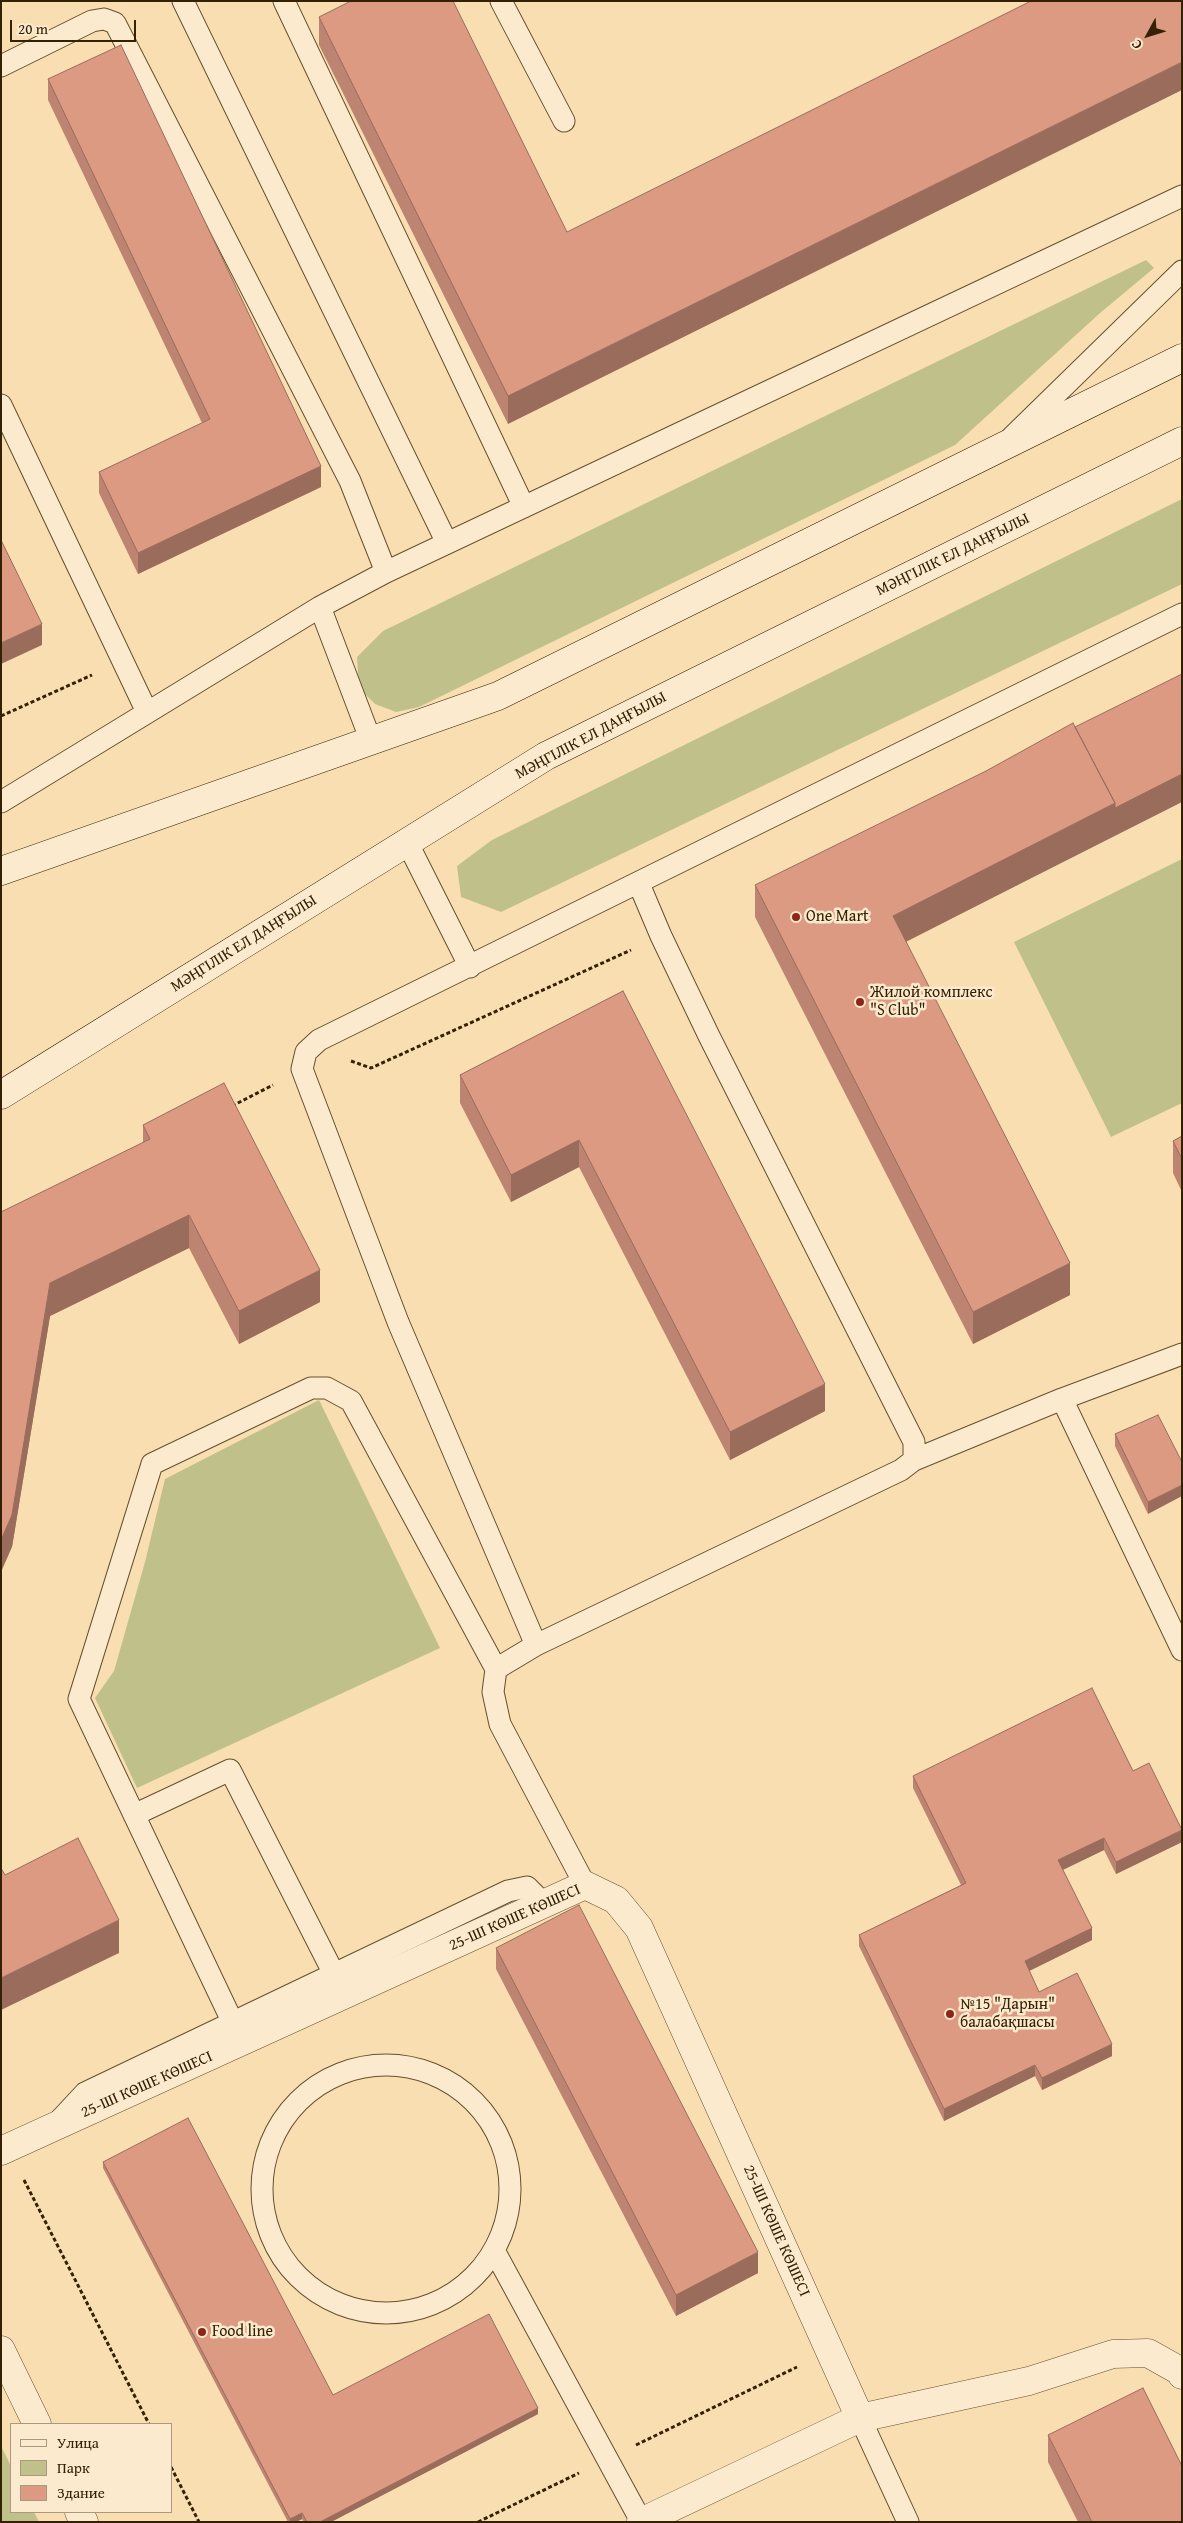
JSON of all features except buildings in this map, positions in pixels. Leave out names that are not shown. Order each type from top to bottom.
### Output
[{"type":"main road","points":[[1,871],[498,696],[1182,358]]},
{"type":"main road","name":"МӘҢГІЛІК ЕЛ ДАҢҒЫЛЫ","points":[[1,1095],[546,756],[1182,442]]},
{"type":"main road","name":"25-ШІ КӨШЕ КӨШЕСІ","points":[[4,2149],[585,1885],[616,1900],[639,1928],[860,2418]]},
{"type":"main road","points":[[1,2350],[37,2423]]},
{"type":"main road","points":[[641,2522],[860,2418],[1028,2381],[1113,2354],[1148,2353],[1180,2371],[1182,2375]]},
{"type":"lane","points":[[183,1],[447,543]]},
{"type":"lane","points":[[284,1],[524,507]]},
{"type":"lane","points":[[501,1],[564,121]]},
{"type":"lane","points":[[1,66],[92,21],[104,19],[114,23],[350,481],[386,572]]},
{"type":"lane","points":[[1,802],[320,606],[386,572],[1182,196]]},
{"type":"lane","points":[[1001,447],[1182,271]]},
{"type":"lane","points":[[1,405],[147,712]]},
{"type":"lane","points":[[320,606],[371,741]]},
{"type":"lane","points":[[536,1645],[398,1322],[302,1069],[306,1052],[319,1040],[639,884],[1182,614]]},
{"type":"lane","points":[[407,842],[470,967]]},
{"type":"lane","points":[[639,884],[661,936],[709,1036],[914,1442],[914,1460]]},
{"type":"lane","points":[[496,1669],[536,1645],[901,1470],[914,1460],[1062,1399],[1182,1354]]},
{"type":"lane","points":[[233,2022],[79,1699],[152,1464],[311,1388],[327,1388],[351,1401],[496,1669],[493,1692],[500,1724],[585,1885]]},
{"type":"lane","points":[[1062,1399],[1182,1650]]},
{"type":"lane","points":[[134,1815],[230,1770],[334,1974]]},
{"type":"lane","points":[[53,2127],[85,2093],[508,1891],[527,1887],[544,1904]]},
{"type":"lane","points":[[496,2254],[465,2286],[442,2300],[415,2310],[388,2314],[360,2310],[333,2302],[310,2287],[296,2274],[274,2244],[264,2218],[261,2190],[264,2162],[273,2136],[287,2112],[306,2092],[339,2074],[356,2067],[384,2064],[412,2067],[438,2076],[462,2090],[482,2110],[497,2133],[507,2159],[510,2187],[508,2215],[496,2254],[641,2522]]},
{"type":"lane","points":[[860,2418],[908,2522]]},
{"type":"path","points":[[1,716],[123,661]]},
{"type":"path","points":[[319,1040],[347,1060],[371,1068],[661,936]]},
{"type":"path","points":[[225,1110],[302,1069]]},
{"type":"path","points":[[4,2149],[148,2423]]},
{"type":"path","points":[[478,2522],[830,2351]]},
{"type":"path","points":[[172,2469],[200,2522]]},
{"type":"green space","points":[[1146,260],[1154,268],[1099,314],[955,445],[419,707],[396,712],[375,704],[359,688],[357,657],[383,631]]},
{"type":"green space","points":[[1182,499],[1182,584],[501,912],[461,897],[457,866],[492,840]]},
{"type":"green space","points":[[1182,859],[1182,1103],[1111,1137],[1014,942]]},
{"type":"green space","points":[[319,1400],[440,1648],[137,1788],[95,1698],[114,1671],[145,1562],[165,1479]]},
{"type":"green space","points":[[1,2446],[10,2464],[10,2513],[34,2513],[39,2522],[1,2522]]},
{"type":"place","name":"One Mart","points":[[796,917]]},
{"type":"place","name":"Жилой комплекс \"S Club\"","points":[[860,1002]]},
{"type":"place","name":"№15 \"Дарын\" балабақшасы","points":[[950,2014]]},
{"type":"place","name":"Food line","points":[[202,2332]]}]
